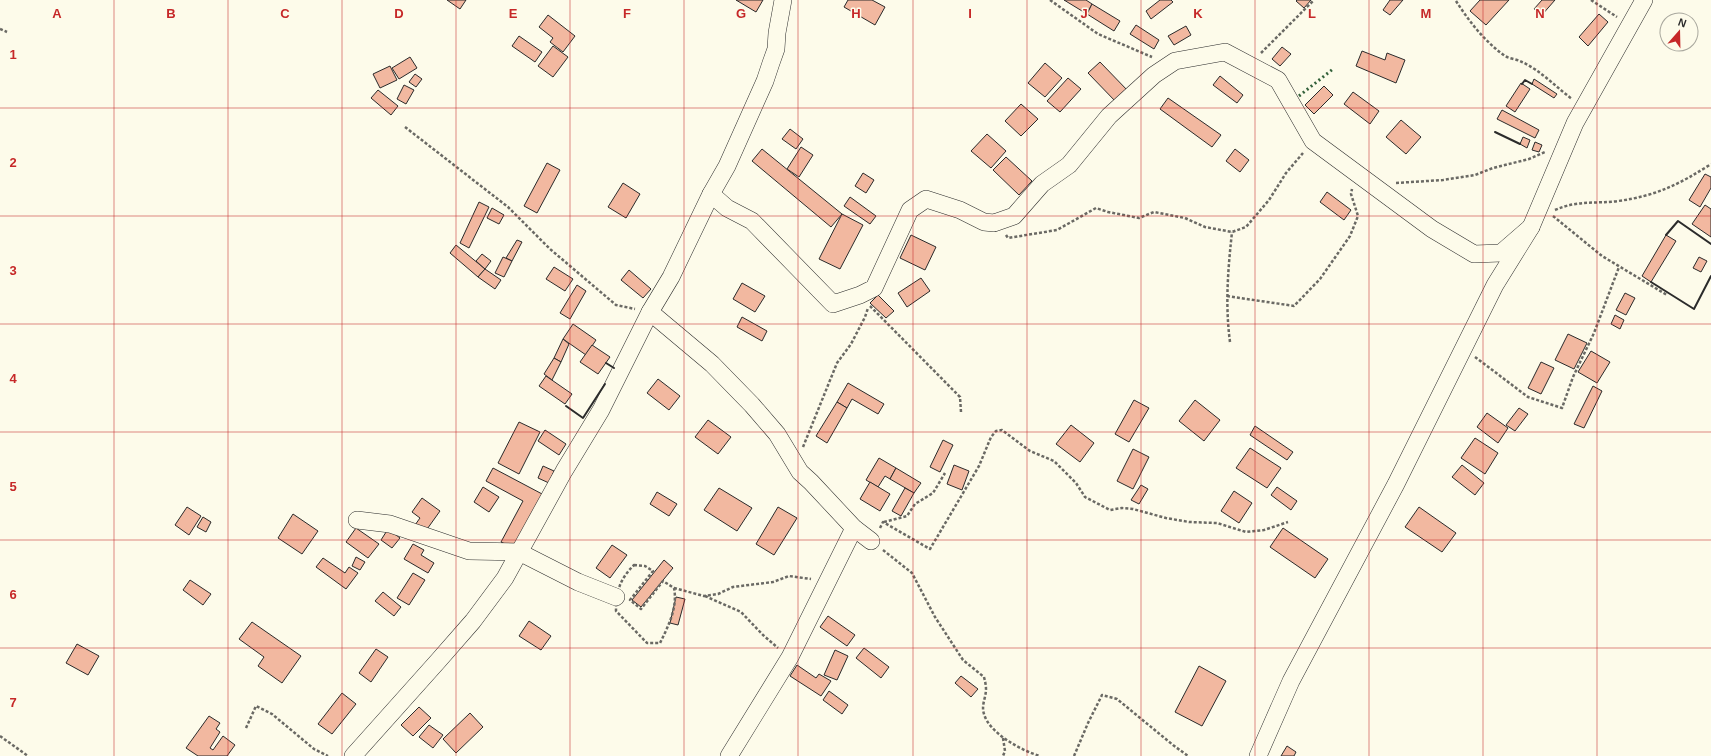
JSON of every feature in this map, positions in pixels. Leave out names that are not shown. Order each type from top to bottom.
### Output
[{"type":"street","points":[[353,756],[473,621],[506,578],[519,552],[601,410],[650,312],[671,277],[711,194],[727,166],[765,81],[776,49],[780,9],[783,0]]},
{"type":"street","points":[[1258,756],[1291,681],[1396,484],[1495,285],[1531,227],[1576,123],[1644,0]]},
{"type":"street","points":[[711,194],[727,208],[752,221],[833,304],[860,295],[874,288],[910,210],[926,199],[960,210],[984,222],[994,223],[1014,216],[1042,184],[1069,165],[1109,116],[1154,75],[1175,61],[1225,52],[1278,80],[1313,141],[1432,229],[1474,254],[1501,253],[1531,227]]},
{"type":"street","points":[[650,312],[712,364],[752,405],[777,434],[800,472],[854,528],[871,541]]},
{"type":"street","points":[[357,520],[390,524],[469,551],[519,552],[578,582],[616,597]]},
{"type":"street","points":[[729,756],[790,657],[854,528]]},
{"type":"path","points":[[1050,0],[1098,34],[1151,57],[1161,56],[1175,61]]},
{"type":"path","points":[[1247,64],[1275,41],[1314,0]]},
{"type":"path","points":[[1591,0],[1629,25]]},
{"type":"path","points":[[1456,1],[1471,24],[1491,45],[1507,57],[1522,62],[1573,99],[1586,105]]},
{"type":"path","points":[[0,29],[7,32]]},
{"type":"path","points":[[405,126],[508,207],[550,249],[616,305]]},
{"type":"path","points":[[994,223],[1008,238],[1057,230],[1096,208],[1139,218],[1154,212],[1185,218],[1205,227],[1232,232],[1246,227],[1269,200],[1286,173],[1313,141]]},
{"type":"path","points":[[1372,184],[1443,180],[1476,175],[1493,168],[1529,159],[1549,150],[1563,152]]},
{"type":"path","points":[[1667,294],[1602,256],[1575,236],[1554,218],[1550,212],[1565,206],[1582,202],[1617,201],[1653,195],[1673,186],[1711,164]]},
{"type":"path","points":[[1227,296],[1294,306],[1320,279],[1350,236],[1358,216],[1351,194],[1354,171]]},
{"type":"path","points":[[1230,342],[1227,320],[1227,296],[1232,232]]},
{"type":"path","points":[[1464,348],[1528,397],[1562,408],[1573,377],[1594,333],[1619,267]]},
{"type":"path","points":[[800,472],[802,448],[837,363],[851,344],[865,318],[869,305],[960,397],[961,412]]},
{"type":"path","points":[[884,522],[930,549],[978,466],[991,437],[996,431],[1002,430],[1030,452],[1054,461],[1076,483],[1085,497],[1110,510],[1132,509],[1166,518],[1190,522],[1217,523],[1246,532],[1264,530],[1288,522]]},
{"type":"path","points":[[945,473],[932,493],[915,504],[907,516],[884,522],[871,541],[912,573],[935,617],[963,660],[984,677],[986,691],[983,702],[984,715],[998,735],[1031,754],[1040,756]]},
{"type":"path","points":[[674,588],[676,597],[670,623],[660,643],[647,643],[616,611],[616,597],[624,576],[634,565],[645,566],[653,571],[630,600],[641,609],[663,581],[674,588],[704,596],[741,612],[763,635],[790,657]]},
{"type":"path","points":[[704,596],[718,594],[733,587],[773,582],[789,576],[811,579],[826,569],[836,566]]},
{"type":"path","points":[[1074,756],[1102,694],[1116,699],[1188,756]]},
{"type":"path","points":[[246,728],[256,706],[272,714],[314,749],[328,756]]},
{"type":"path","points":[[0,736],[28,756]]},
{"type":"path","points":[[1003,738],[1005,751],[1003,756]]},
{"type":"building","points":[[447,0],[466,0],[460,9]]},
{"type":"building","points":[[736,0],[763,0],[756,12]]},
{"type":"building","points":[[848,0],[872,0],[885,7],[875,25],[844,7]]},
{"type":"building","points":[[1064,0],[1086,0],[1092,4],[1087,14]]},
{"type":"building","points":[[1160,0],[1171,0],[1173,2],[1151,19],[1146,11]]},
{"type":"building","points":[[1311,0],[1304,8],[1296,1]]},
{"type":"building","points":[[1390,0],[1403,0],[1390,15],[1383,10]]},
{"type":"building","points":[[1480,0],[1509,0],[1486,25],[1470,11]]},
{"type":"building","points":[[1542,0],[1555,0],[1541,16],[1534,9]]},
{"type":"building","points":[[1092,4],[1120,21],[1114,31],[1087,14]]},
{"type":"building","points":[[1599,14],[1608,22],[1588,46],[1579,37]]},
{"type":"building","points":[[548,15],[575,36],[563,52],[550,42],[553,38],[539,27]]},
{"type":"building","points":[[1136,25],[1159,40],[1154,49],[1130,34]]},
{"type":"building","points":[[1186,26],[1191,35],[1174,45],[1168,36]]},
{"type":"building","points":[[519,36],[542,52],[535,62],[512,46]]},
{"type":"building","points":[[553,46],[568,57],[553,77],[538,66]]},
{"type":"building","points":[[1282,47],[1291,54],[1280,66],[1272,59]]},
{"type":"building","points":[[1362,51],[1385,60],[1387,53],[1405,60],[1396,83],[1356,66]]},
{"type":"building","points":[[410,57],[417,68],[399,79],[392,68]]},
{"type":"building","points":[[1100,62],[1129,92],[1117,103],[1088,73]]},
{"type":"building","points":[[1045,63],[1062,78],[1045,97],[1028,83]]},
{"type":"building","points":[[390,66],[397,80],[380,88],[373,74]]},
{"type":"building","points":[[415,74],[422,79],[416,87],[409,82]]},
{"type":"building","points":[[1220,76],[1243,95],[1237,103],[1213,85]]},
{"type":"building","points":[[1068,78],[1081,89],[1060,112],[1047,101]]},
{"type":"building","points":[[1534,79],[1557,94],[1554,98],[1532,84]]},
{"type":"building","points":[[1521,83],[1530,89],[1515,112],[1506,106]]},
{"type":"building","points":[[404,85],[414,90],[406,104],[397,99]]},
{"type":"building","points":[[1324,86],[1333,95],[1314,114],[1305,105]]},
{"type":"building","points":[[378,90],[398,106],[391,115],[371,98]]},
{"type":"building","points":[[1353,92],[1379,111],[1370,124],[1344,104]]},
{"type":"building","points":[[1168,98],[1221,135],[1212,147],[1160,109]]},
{"type":"building","points":[[1021,104],[1038,119],[1021,136],[1005,121]]},
{"type":"building","points":[[1502,110],[1539,130],[1535,138],[1497,119]]},
{"type":"building","points":[[1401,120],[1421,137],[1406,154],[1386,137]]},
{"type":"building","points":[[790,129],[803,139],[796,149],[782,139]]},
{"type":"building","points":[[987,134],[1006,151],[991,168],[971,151]]},
{"type":"building","points":[[1523,137],[1530,140],[1527,148],[1520,144]]},
{"type":"building","points":[[1535,142],[1542,145],[1539,152],[1532,150]]},
{"type":"building","points":[[801,147],[813,155],[799,177],[787,169]]},
{"type":"building","points":[[762,149],[842,214],[831,227],[752,161]]},
{"type":"building","points":[[1235,149],[1249,160],[1240,172],[1226,161]]},
{"type":"building","points":[[1006,157],[1032,181],[1019,195],[993,170]]},
{"type":"building","points":[[547,163],[560,170],[537,213],[524,206]]},
{"type":"building","points":[[863,173],[874,180],[866,193],[855,186]]},
{"type":"building","points":[[1705,174],[1711,177],[1711,188],[1700,207],[1689,200]]},
{"type":"building","points":[[623,183],[640,194],[626,218],[608,207]]},
{"type":"building","points":[[1327,192],[1351,210],[1344,220],[1320,202]]},
{"type":"building","points":[[850,197],[876,216],[870,224],[844,206]]},
{"type":"building","points":[[479,202],[489,207],[469,248],[460,243]]},
{"type":"building","points":[[1705,205],[1711,209],[1711,237],[1692,224]]},
{"type":"building","points":[[492,208],[504,215],[499,224],[487,218]]},
{"type":"building","points":[[842,214],[863,225],[840,269],[819,259]]},
{"type":"building","points":[[911,235],[936,247],[925,270],[900,258]]},
{"type":"building","points":[[1666,235],[1676,241],[1651,282],[1642,276]]},
{"type":"building","points":[[517,240],[522,242],[512,261],[506,258]]},
{"type":"building","points":[[456,245],[485,269],[478,277],[450,253]]},
{"type":"building","points":[[482,254],[491,261],[485,269],[476,261]]},
{"type":"building","points":[[503,257],[512,261],[504,277],[495,273]]},
{"type":"building","points":[[1699,257],[1707,261],[1701,272],[1693,268]]},
{"type":"building","points":[[554,267],[573,279],[565,291],[546,279]]},
{"type":"building","points":[[485,269],[501,280],[495,289],[478,277]]},
{"type":"building","points":[[629,270],[651,289],[643,298],[621,280]]},
{"type":"building","points":[[921,278],[930,291],[907,307],[898,293]]},
{"type":"building","points":[[742,283],[765,296],[755,312],[733,299]]},
{"type":"building","points":[[577,285],[586,291],[570,319],[560,313]]},
{"type":"building","points":[[1625,293],[1635,298],[1626,315],[1616,310]]},
{"type":"building","points":[[878,295],[894,311],[886,318],[870,303]]},
{"type":"building","points":[[1615,315],[1624,320],[1620,329],[1611,324]]},
{"type":"building","points":[[742,317],[767,331],[762,341],[737,327]]},
{"type":"building","points":[[573,324],[596,340],[586,355],[563,339]]},
{"type":"building","points":[[1568,334],[1587,343],[1574,369],[1555,360]]},
{"type":"building","points":[[563,339],[569,344],[561,362],[554,358]]},
{"type":"building","points":[[592,345],[610,357],[598,374],[580,362]]},
{"type":"building","points":[[1591,351],[1610,362],[1597,383],[1578,372]]},
{"type":"building","points":[[554,358],[561,362],[552,380],[544,374]]},
{"type":"building","points":[[1541,362],[1554,368],[1541,394],[1528,388]]},
{"type":"building","points":[[546,376],[572,394],[565,404],[539,386]]},
{"type":"building","points":[[658,379],[680,396],[669,410],[647,393]]},
{"type":"building","points":[[848,383],[884,404],[878,414],[852,399],[847,408],[837,402]]},
{"type":"building","points":[[1593,386],[1602,391],[1584,428],[1574,424]]},
{"type":"building","points":[[1134,400],[1149,408],[1129,442],[1115,434]]},
{"type":"building","points":[[1195,400],[1220,420],[1204,441],[1179,421]]},
{"type":"building","points":[[837,402],[847,408],[827,443],[816,436]]},
{"type":"building","points":[[1519,408],[1528,414],[1515,431],[1506,425]]},
{"type":"building","points":[[1487,413],[1508,428],[1498,443],[1477,427]]},
{"type":"building","points":[[708,420],[731,437],[718,454],[695,437]]},
{"type":"building","points":[[519,422],[540,432],[519,474],[498,463]]},
{"type":"building","points":[[1071,425],[1094,443],[1080,462],[1056,444]]},
{"type":"building","points":[[1255,426],[1293,452],[1287,460],[1250,435]]},
{"type":"building","points":[[545,430],[566,444],[559,455],[538,441]]},
{"type":"building","points":[[1475,438],[1498,453],[1485,474],[1461,458]]},
{"type":"building","points":[[943,440],[953,445],[940,472],[930,467]]},
{"type":"building","points":[[1250,448],[1281,468],[1267,488],[1236,468]]},
{"type":"building","points":[[1133,449],[1149,457],[1133,489],[1117,481]]},
{"type":"building","points":[[879,458],[896,468],[890,479],[885,476],[878,487],[866,480]]},
{"type":"building","points":[[954,465],[969,471],[962,490],[947,484]]},
{"type":"building","points":[[1462,465],[1484,483],[1475,495],[1452,477]]},
{"type":"building","points":[[543,466],[554,471],[549,483],[538,478]]},
{"type":"building","points":[[493,468],[544,495],[515,549],[501,542],[523,501],[486,481]]},
{"type":"building","points":[[896,468],[921,483],[914,493],[890,479]]},
{"type":"building","points":[[870,482],[890,494],[880,511],[860,499]]},
{"type":"building","points":[[1141,485],[1148,489],[1139,504],[1131,500]]},
{"type":"building","points":[[483,487],[499,497],[489,512],[474,502]]},
{"type":"building","points":[[1277,487],[1297,501],[1291,510],[1271,495]]},
{"type":"building","points":[[719,488],[752,508],[737,531],[704,510]]},
{"type":"building","points":[[905,488],[914,493],[901,516],[892,511]]},
{"type":"building","points":[[1234,491],[1252,503],[1239,523],[1221,511]]},
{"type":"building","points":[[657,492],[677,504],[669,516],[650,504]]},
{"type":"building","points":[[422,498],[440,511],[425,532],[415,525],[420,518],[412,512]]},
{"type":"building","points":[[187,507],[201,516],[189,535],[175,525]]},
{"type":"building","points":[[778,507],[797,518],[774,555],[756,544]]},
{"type":"building","points":[[1419,507],[1456,533],[1442,552],[1405,527]]},
{"type":"building","points":[[293,514],[318,531],[302,554],[278,538]]},
{"type":"building","points":[[203,517],[211,522],[206,532],[197,527]]},
{"type":"building","points":[[356,528],[379,544],[368,558],[346,542]]},
{"type":"building","points":[[1283,528],[1328,559],[1315,578],[1270,547]]},
{"type":"building","points":[[388,529],[400,538],[392,548],[381,540]]},
{"type":"building","points":[[413,544],[424,550],[421,555],[434,563],[428,573],[404,559]]},
{"type":"building","points":[[612,545],[627,555],[610,578],[596,568]]},
{"type":"building","points":[[356,557],[365,562],[360,570],[352,566]]},
{"type":"building","points":[[323,558],[345,573],[349,567],[358,573],[346,589],[316,567]]},
{"type":"building","points":[[664,560],[673,568],[641,607],[632,600]]},
{"type":"building","points":[[413,573],[425,580],[409,605],[397,598]]},
{"type":"building","points":[[190,580],[211,594],[203,605],[183,590]]},
{"type":"building","points":[[383,592],[401,607],[394,616],[375,601]]},
{"type":"building","points":[[676,597],[685,599],[678,625],[670,623]]},
{"type":"building","points":[[828,616],[855,635],[847,646],[820,627]]},
{"type":"building","points":[[529,621],[551,636],[541,650],[519,636]]},
{"type":"building","points":[[252,622],[301,656],[282,683],[258,666],[264,657],[239,639]]},
{"type":"building","points":[[77,644],[99,656],[88,675],[66,663]]},
{"type":"building","points":[[864,648],[889,667],[881,678],[856,658]]},
{"type":"building","points":[[376,649],[388,657],[371,682],[359,673]]},
{"type":"building","points":[[835,650],[848,656],[837,680],[824,675]]},
{"type":"building","points":[[797,665],[816,678],[819,674],[831,681],[821,696],[790,676]]},
{"type":"building","points":[[1199,666],[1226,681],[1202,726],[1175,712]]},
{"type":"building","points":[[961,676],[978,689],[971,697],[955,683]]},
{"type":"building","points":[[829,691],[848,705],[842,714],[823,700]]},
{"type":"building","points":[[342,693],[356,704],[332,734],[318,724]]},
{"type":"building","points":[[419,707],[431,718],[413,736],[401,725]]},
{"type":"building","points":[[470,713],[483,727],[456,753],[443,739]]},
{"type":"building","points":[[209,716],[220,723],[216,729],[220,732],[210,748],[213,750],[223,736],[235,745],[227,756],[198,756],[186,748]]},
{"type":"building","points":[[429,725],[443,735],[433,748],[419,737]]},
{"type":"building","points":[[1287,746],[1296,752],[1294,756],[1281,756]]},
{"type":"hedge","points":[[1299,96],[1333,69]]},
{"type":"wall","points":[[1522,84],[1525,80],[1532,84]]},
{"type":"wall","points":[[1495,132],[1520,144]]},
{"type":"wall","points":[[1666,235],[1678,221],[1711,244]]},
{"type":"wall","points":[[1651,282],[1694,309],[1711,276]]},
{"type":"wall","points":[[606,363],[614,368]]},
{"type":"wall","points":[[566,406],[583,418],[605,384]]}]
